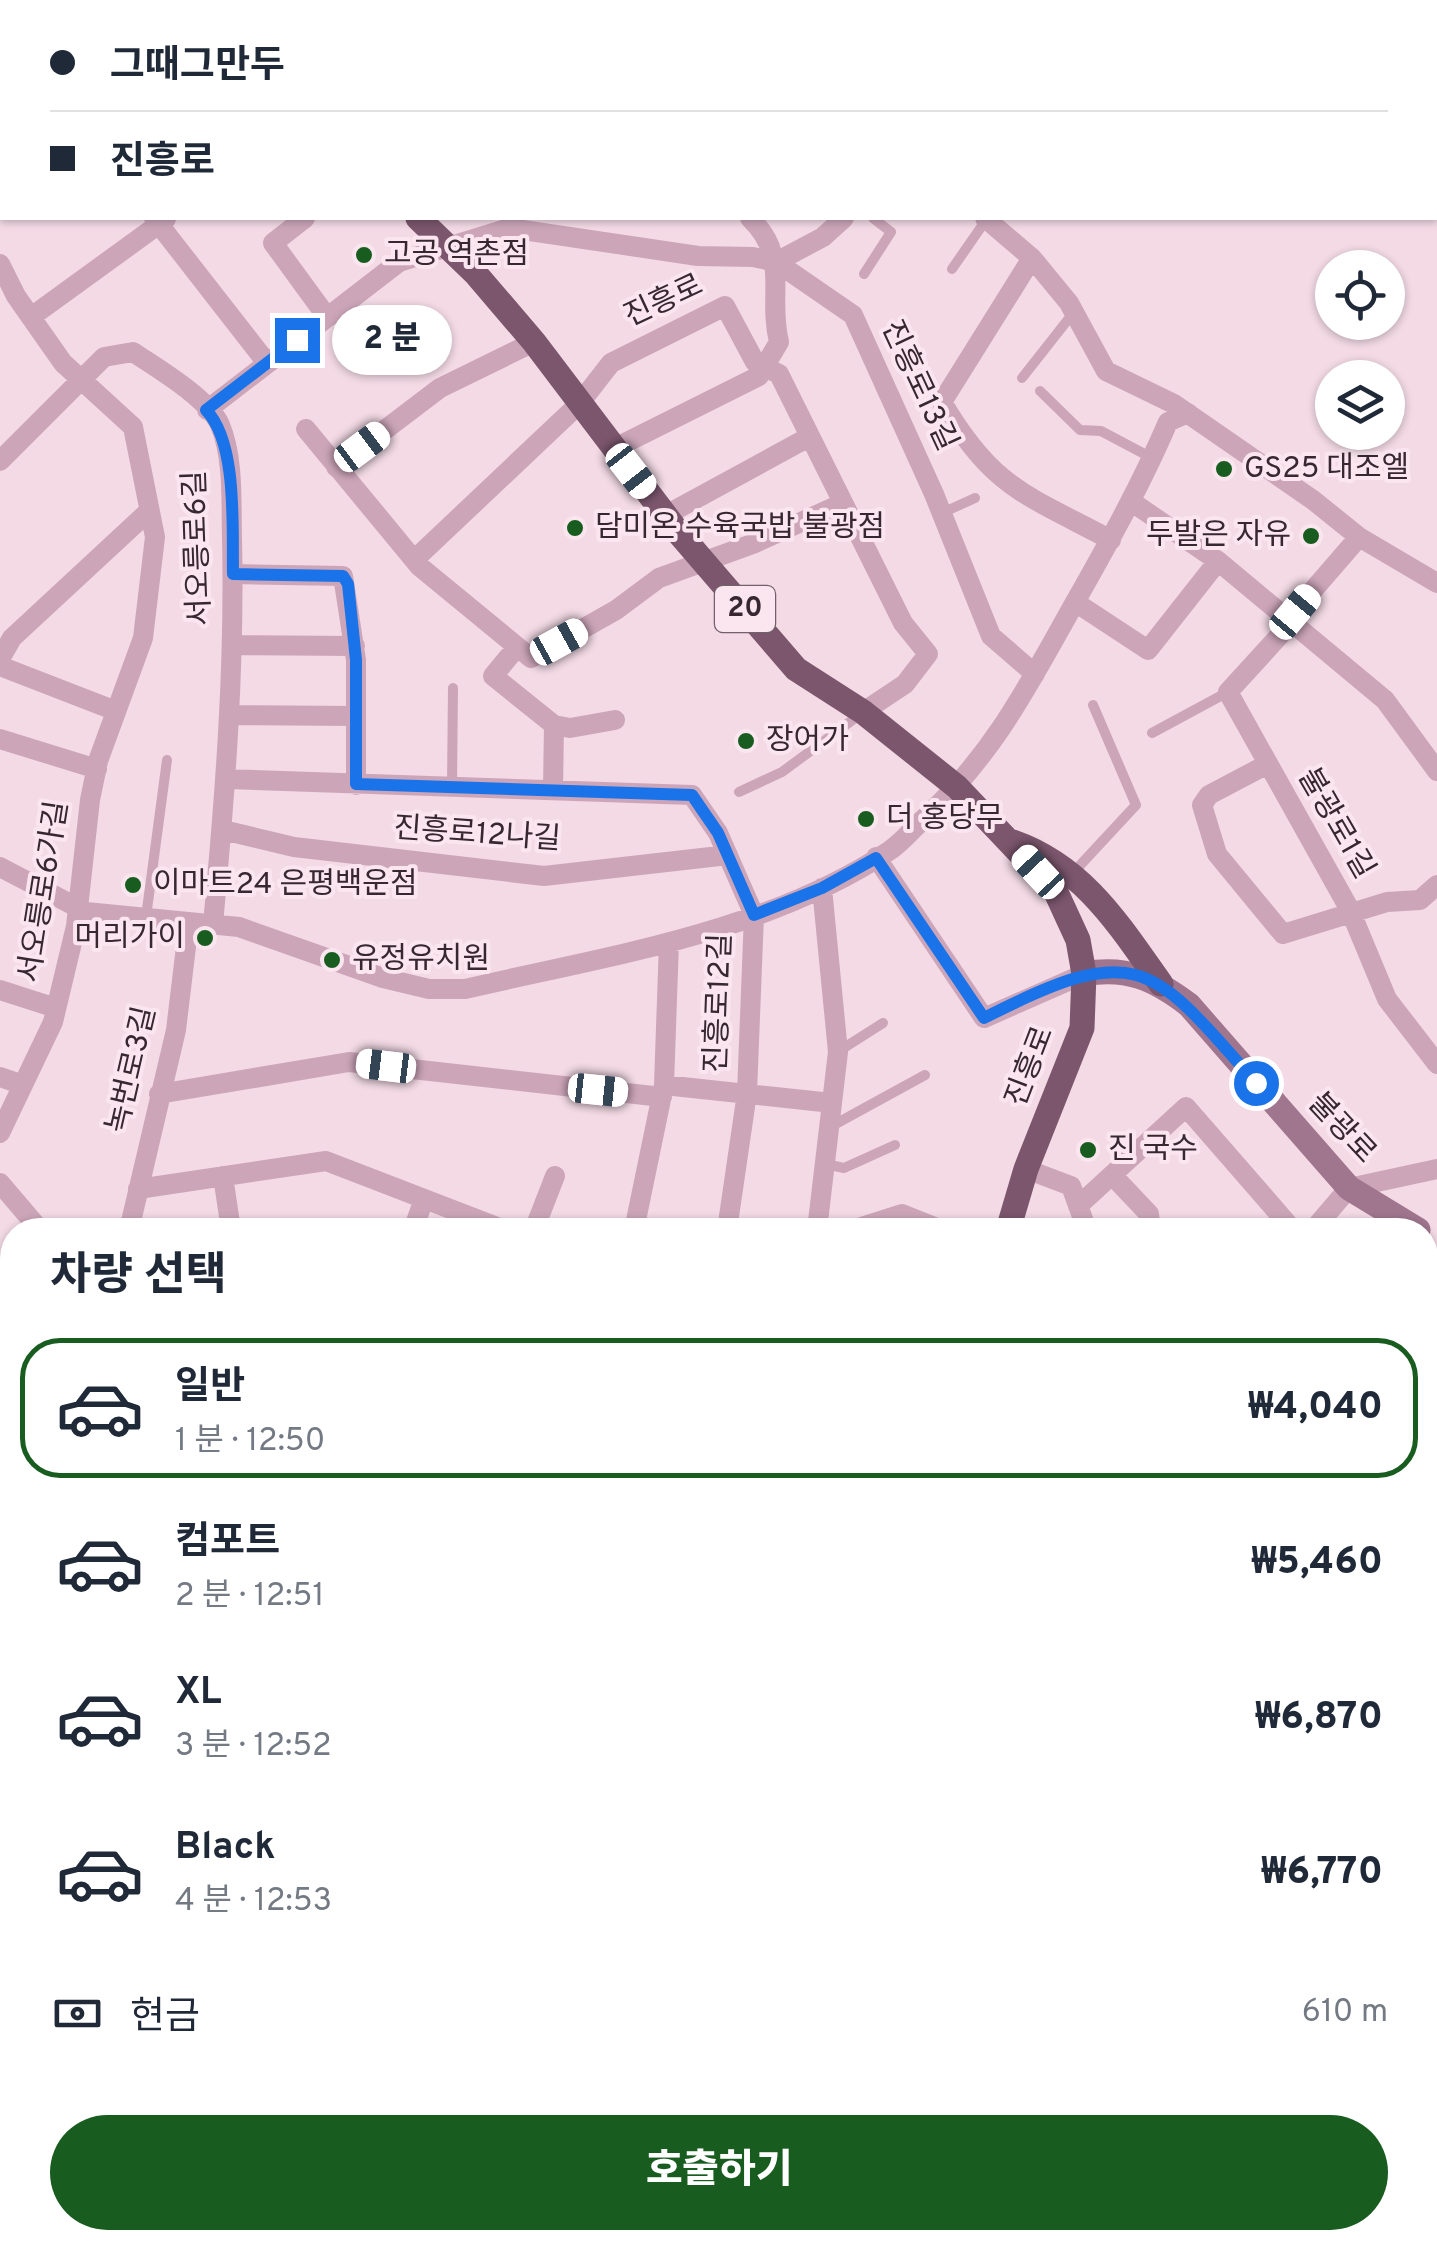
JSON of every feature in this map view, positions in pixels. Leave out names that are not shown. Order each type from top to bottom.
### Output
[{"type":"main road","name":"진흥로","points":[[420,220],[449,245],[534,342],[666,516],[796,669],[863,712],[957,786],[1055,890],[1078,940],[1084,974],[1082,1028],[1026,1169],[1012,1218]]},
{"type":"main road","points":[[1009,841],[1048,854],[1071,875],[1110,913],[1161,984]]},
{"type":"main road","name":"불광로","points":[[1084,974],[1127,971],[1161,984],[1189,1005],[1349,1188],[1398,1218]]},
{"type":"street","points":[[30,317],[160,220],[267,363]]},
{"type":"street","points":[[302,220],[273,243],[327,316]]},
{"type":"street","points":[[613,449],[759,376],[779,342],[774,320],[776,262],[766,234],[752,220]]},
{"type":"street","points":[[776,262],[822,237],[842,220]]},
{"type":"street","points":[[988,220],[1032,258],[1074,312],[1106,371],[1188,413],[1313,500],[1359,538],[1437,582]]},
{"type":"street","name":"진흥로","points":[[206,410],[398,262],[509,228],[698,256],[753,256],[776,262]]},
{"type":"street","name":"진흥로13길","points":[[1032,258],[983,330],[942,402],[966,442],[1000,479],[1032,502],[1110,540]]},
{"type":"street","name":"진흥로13길","points":[[776,262],[852,315],[942,513],[992,636],[1035,674]]},
{"type":"street","points":[[0,264],[30,317],[80,378]]},
{"type":"street","name":"진흥로","points":[[414,560],[579,404],[612,363],[725,306],[755,362],[779,374],[903,623],[928,654],[905,684],[863,712]]},
{"type":"street","points":[[336,466],[440,388],[534,342]]},
{"type":"street","name":"서오릉로6길","points":[[0,461],[104,357],[133,352],[182,385],[220,423],[231,486],[233,574],[228,779],[213,924]]},
{"type":"street","name":"서오릉로6가길","points":[[0,1133],[56,1008],[76,926],[96,770],[143,638],[154,537],[132,428],[80,378]]},
{"type":"street","points":[[957,786],[1008,723],[1132,502],[1168,422],[1188,413]]},
{"type":"street","points":[[306,430],[414,560],[531,658],[616,610],[660,578],[843,503]]},
{"type":"street","points":[[666,516],[809,437]]},
{"type":"street","points":[[1132,502],[1218,561],[1385,700],[1437,771]]},
{"type":"street","points":[[116,711],[0,663],[12,638],[150,510]]},
{"type":"street","points":[[1228,692],[1292,623],[1295,612],[1359,538]]},
{"type":"street","points":[[1074,602],[1148,650],[1218,561]]},
{"type":"street","points":[[233,574],[343,576],[354,646],[356,784]]},
{"type":"street","points":[[232,645],[354,646]]},
{"type":"street","points":[[516,647],[494,676],[554,725],[570,728],[615,720]]},
{"type":"street","name":"불광로1길","points":[[1228,692],[1350,914],[1387,1000],[1437,1064]]},
{"type":"street","points":[[230,715],[356,716]]},
{"type":"street","name":"진흥로12나길","points":[[554,725],[554,790]]},
{"type":"street","points":[[0,739],[96,770]]},
{"type":"street","name":"불광로1길","points":[[1266,765],[1209,795],[1202,805],[1217,854],[1283,934],[1434,895]]},
{"type":"street","name":"진흥로12나길","points":[[228,779],[692,795],[728,855],[754,915]]},
{"type":"street","name":"진흥로12길","points":[[0,866],[86,912],[239,927],[429,989],[465,990],[669,942],[822,888],[890,851],[957,786]]},
{"type":"street","name":"진흥로12나길","points":[[223,830],[294,847],[544,876],[728,855]]},
{"type":"street","points":[[876,858],[984,1018],[1084,974]]},
{"type":"street","points":[[818,1218],[838,1052],[822,888]]},
{"type":"street","name":"진흥로12길","points":[[730,1218],[747,1092],[754,915]]},
{"type":"street","name":"녹번로3길","points":[[132,1218],[176,1030],[189,922]]},
{"type":"street","name":"진흥로12길","points":[[637,1218],[663,1091],[669,942]]},
{"type":"street","points":[[0,990],[56,1008]]},
{"type":"street","points":[[159,1094],[349,1062],[567,1086],[747,1092],[832,1103]]},
{"type":"street","points":[[0,1077],[24,1085]]},
{"type":"street","points":[[1078,1206],[1186,1107],[1283,1218]]},
{"type":"street","points":[[138,1188],[326,1161],[474,1218]]},
{"type":"street","points":[[1026,1169],[1071,1186],[1082,1218]]},
{"type":"street","points":[[1323,1218],[1349,1188],[1437,1169]]},
{"type":"street","points":[[1112,1175],[1150,1218]]},
{"type":"street","points":[[222,1176],[229,1218]]},
{"type":"street","points":[[538,1218],[554,1176]]},
{"type":"street","points":[[0,1183],[30,1218]]},
{"type":"street","points":[[417,1218],[424,1199]]},
{"type":"lane","points":[[864,274],[891,232],[876,220]]},
{"type":"lane","points":[[952,268],[985,220]]},
{"type":"lane","points":[[1022,378],[1074,312]]},
{"type":"lane","points":[[1040,392],[1080,430],[1100,431],[1152,459]]},
{"type":"lane","points":[[942,513],[976,498]]},
{"type":"lane","name":"진흥로12나길","points":[[452,786],[453,688]]},
{"type":"lane","points":[[1152,732],[1228,692]]},
{"type":"lane","points":[[1071,875],[1136,805],[1093,705]]},
{"type":"lane","points":[[739,792],[782,772],[863,712]]},
{"type":"lane","points":[[146,918],[167,760]]},
{"type":"lane","points":[[838,1052],[883,1023]]},
{"type":"lane","points":[[829,1128],[926,1075]]},
{"type":"lane","points":[[825,1164],[844,1168],[895,1145]]},
{"type":"place","name":"고공 역촌점","points":[[364,255]]},
{"type":"place","name":"GS25 대조엘","points":[[1224,469]]},
{"type":"place","name":"담미온 수육국밥 불광점","points":[[575,528]]},
{"type":"place","name":"두발은 자유","points":[[1311,536]]},
{"type":"place","name":"장어가","points":[[746,741]]},
{"type":"place","name":"더 홍당무","points":[[866,819]]},
{"type":"place","name":"이마트24 은평백운점","points":[[133,885]]},
{"type":"place","name":"머리가이","points":[[205,938]]},
{"type":"place","name":"유정유치원","points":[[332,960]]},
{"type":"place","name":"진 국수","points":[[1088,1150]]},
{"type":"route","points":[[297,340],[206,410],[220,423],[231,486],[233,574],[343,576],[348,584],[356,660],[356,784],[680,791],[701,802],[754,915],[822,888],[876,858],[984,1018],[1084,974],[1127,971],[1161,984],[1189,1005],[1256,1083]]}]
